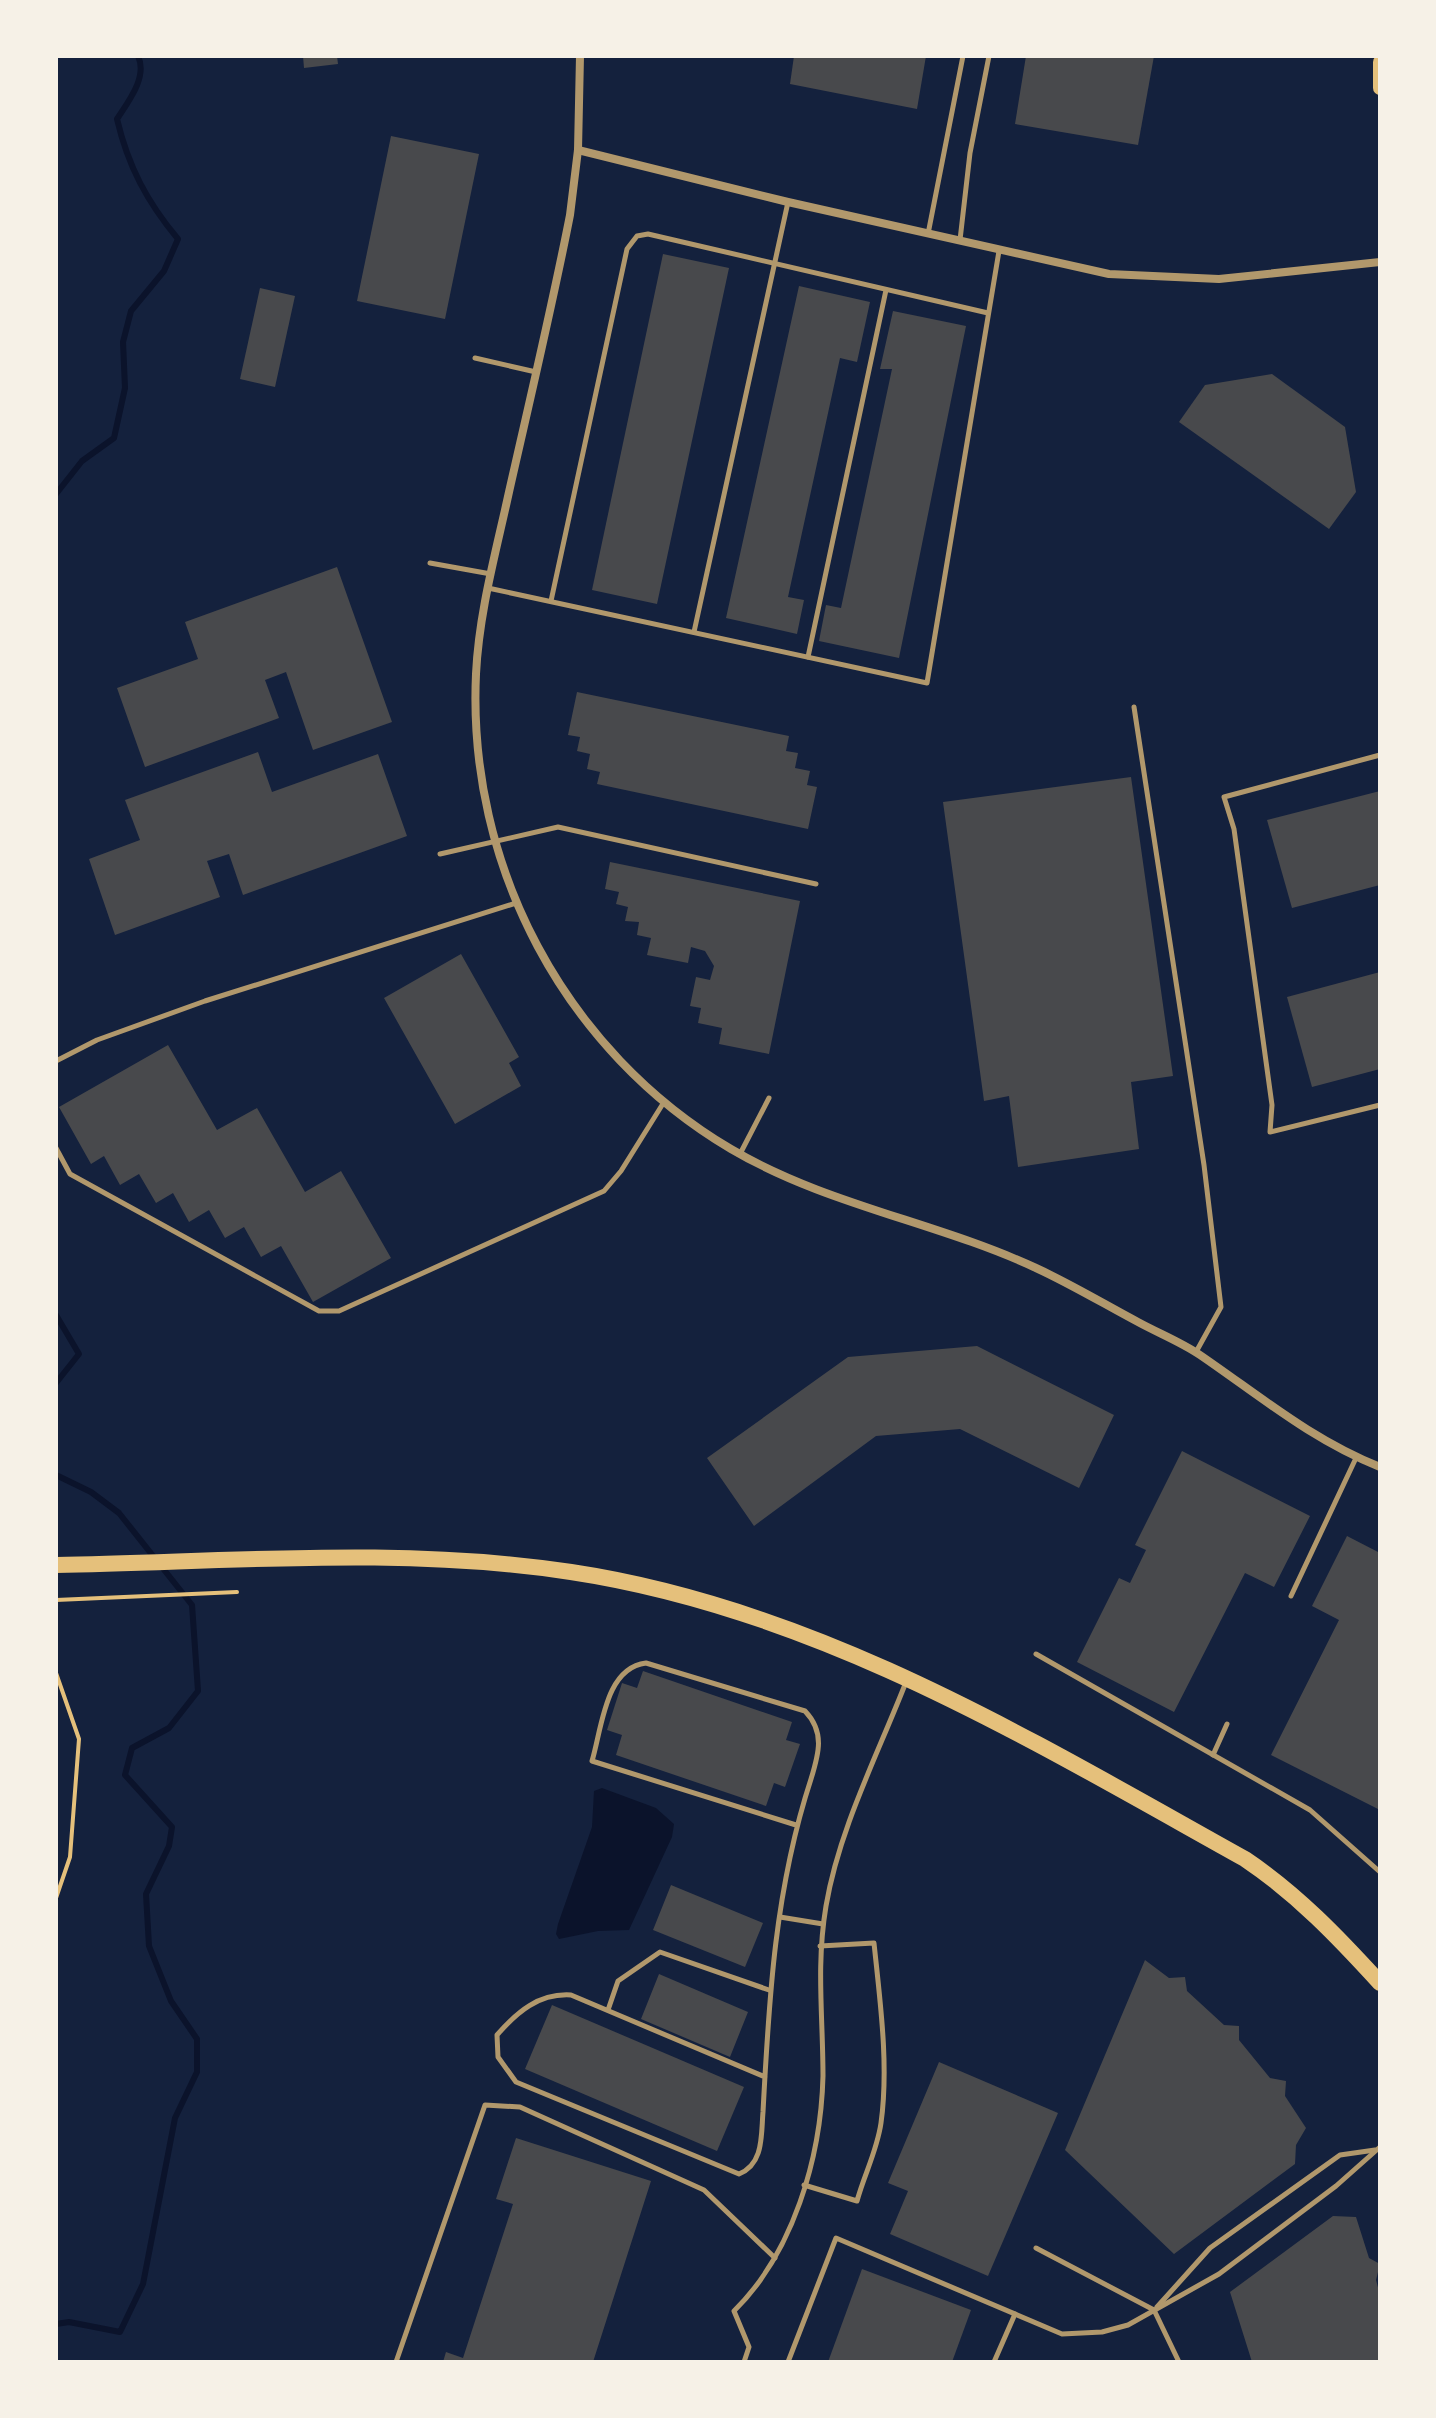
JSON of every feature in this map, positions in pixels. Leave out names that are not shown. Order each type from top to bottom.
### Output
[{"type":"main road","points":[[1380,62],[1380,88]]},
{"type":"main road","points":[[56,1565],[351,1558],[573,1572],[687,1597],[782,1625],[908,1677],[1245,1859],[1282,1884],[1310,1909],[1380,1983]]},
{"type":"street","points":[[580,56],[578,150],[570,215],[488,588],[479,635],[475,707],[481,780],[494,840],[516,903],[538,951],[575,1007],[618,1060],[664,1102],[740,1154],[815,1189],[965,1238],[1038,1269],[1196,1352],[1302,1429],[1356,1458],[1380,1467]]},
{"type":"street","points":[[578,150],[1095,272],[1182,279],[1256,278],[1380,262]]},
{"type":"lane","points":[[928,234],[963,56]]},
{"type":"lane","points":[[960,241],[970,153],[989,56]]},
{"type":"lane","points":[[694,632],[788,202]]},
{"type":"lane","points":[[551,601],[631,244],[637,236],[648,234],[988,313]]},
{"type":"lane","points":[[488,588],[927,683],[999,251]]},
{"type":"lane","points":[[808,657],[886,290]]},
{"type":"lane","points":[[475,358],[537,372]]},
{"type":"lane","points":[[430,563],[491,574]]},
{"type":"lane","points":[[1134,707],[1204,1165],[1221,1307],[1196,1352]]},
{"type":"lane","points":[[1380,755],[1224,797],[1234,829],[1272,1105],[1270,1132],[1380,1105]]},
{"type":"lane","points":[[440,854],[558,827],[816,884]]},
{"type":"lane","points":[[56,1061],[97,1040],[205,1001],[516,903]]},
{"type":"lane","points":[[740,1154],[769,1098]]},
{"type":"lane","points":[[56,1148],[70,1174],[319,1311],[339,1311],[604,1191],[621,1171],[664,1102]]},
{"type":"lane","points":[[1291,1596],[1356,1458]]},
{"type":"lane","points":[[1036,1654],[1310,1810],[1380,1872]]},
{"type":"lane","points":[[765,2077],[571,1995],[554,1994],[535,2001],[497,2035],[498,2057],[516,2082],[739,2174],[750,2170],[757,2159],[765,2077],[771,1959],[796,1825],[820,1752],[820,1734],[805,1711],[646,1663],[633,1664],[616,1678],[592,1761],[796,1825]]},
{"type":"lane","points":[[744,2362],[749,2347],[734,2311],[775,2258],[804,2185],[819,2120],[823,2077],[820,1946],[841,1848],[908,1677]]},
{"type":"lane","points":[[1213,1755],[1227,1724]]},
{"type":"lane","points":[[780,1917],[823,1924]]},
{"type":"lane","points":[[804,2185],[857,2201],[881,2124],[882,2043],[874,1943],[820,1946]]},
{"type":"lane","points":[[608,2010],[618,1981],[660,1952],[769,1990]]},
{"type":"lane","points":[[396,2362],[485,2105],[520,2107],[704,2190],[775,2258]]},
{"type":"lane","points":[[1154,2310],[1210,2248],[1340,2155],[1377,2148]]},
{"type":"lane","points":[[788,2362],[836,2238],[1062,2334],[1102,2332],[1128,2325],[1219,2274],[1336,2186],[1377,2148]]},
{"type":"lane","points":[[1036,2248],[1154,2310],[1179,2362]]},
{"type":"lane","points":[[994,2362],[1015,2314]]},
{"type":"path","points":[[56,1600],[237,1592]]},
{"type":"path","points":[[56,1673],[79,1739],[70,1857],[56,1898]]},
{"type":"water","points":[[602,1788],[656,1808],[674,1824],[672,1837],[629,1930],[598,1931],[559,1939],[556,1934],[558,1924],[592,1827],[594,1791]]},
{"type":"building","points":[[303,56],[337,56],[338,64],[304,68]]},
{"type":"building","points":[[794,56],[926,56],[917,109],[790,84]]},
{"type":"building","points":[[1026,56],[1154,56],[1138,145],[1015,124]]},
{"type":"building","points":[[391,136],[479,154],[445,319],[357,301]]},
{"type":"building","points":[[663,254],[729,268],[657,604],[592,590]]},
{"type":"building","points":[[799,286],[870,302],[857,362],[840,358],[788,597],[804,600],[797,634],[726,618]]},
{"type":"building","points":[[260,288],[295,296],[275,387],[240,379]]},
{"type":"building","points":[[893,311],[966,326],[899,658],[819,641],[826,605],[841,608],[892,369],[880,369]]},
{"type":"building","points":[[1272,374],[1345,427],[1356,492],[1329,529],[1179,422],[1205,385]]},
{"type":"building","points":[[337,567],[392,722],[313,750],[286,672],[265,680],[279,718],[145,767],[117,688],[198,659],[185,622]]},
{"type":"building","points":[[577,692],[789,736],[786,751],[798,753],[795,768],[810,771],[807,785],[817,787],[808,829],[597,784],[600,772],[587,769],[590,754],[577,751],[580,737],[568,735]]},
{"type":"building","points":[[258,752],[272,792],[378,754],[407,836],[243,895],[229,854],[207,861],[220,897],[115,935],[89,859],[140,840],[125,800]]},
{"type":"building","points":[[1131,777],[1173,1076],[1131,1082],[1139,1149],[1018,1167],[1009,1096],[984,1101],[943,802]]},
{"type":"building","points":[[1380,791],[1380,885],[1292,908],[1267,820]]},
{"type":"building","points":[[610,862],[800,901],[769,1054],[719,1044],[722,1028],[698,1023],[701,1008],[690,1006],[696,977],[710,980],[714,966],[705,951],[691,947],[688,963],[647,955],[651,938],[637,935],[639,922],[625,921],[628,907],[616,904],[619,892],[605,889]]},
{"type":"building","points":[[461,954],[519,1057],[509,1063],[521,1086],[455,1124],[384,998]]},
{"type":"building","points":[[1380,972],[1380,1069],[1312,1087],[1287,997]]},
{"type":"building","points":[[168,1045],[217,1130],[257,1108],[305,1192],[341,1171],[391,1258],[313,1302],[281,1246],[261,1257],[244,1227],[225,1238],[209,1210],[189,1222],[173,1193],[156,1203],[139,1174],[120,1185],[104,1156],[91,1164],[59,1107]]},
{"type":"building","points":[[977,1346],[1114,1415],[1079,1488],[960,1429],[876,1436],[754,1526],[707,1458],[848,1357]]},
{"type":"building","points":[[1182,1451],[1310,1516],[1274,1587],[1245,1573],[1174,1712],[1077,1662],[1119,1578],[1130,1583],[1146,1550],[1135,1545]]},
{"type":"building","points":[[1347,1536],[1380,1553],[1378,1809],[1271,1755],[1339,1620],[1312,1606]]},
{"type":"building","points":[[643,1671],[792,1722],[786,1740],[800,1744],[785,1787],[774,1783],[766,1806],[616,1755],[622,1735],[607,1730],[622,1683],[637,1688]]},
{"type":"building","points":[[671,1885],[763,1923],[745,1967],[653,1930]]},
{"type":"building","points":[[1145,1960],[1169,1978],[1185,1977],[1187,1991],[1224,2025],[1239,2026],[1239,2040],[1270,2078],[1286,2081],[1285,2096],[1306,2128],[1296,2145],[1295,2164],[1174,2254],[1065,2150]]},
{"type":"building","points":[[659,1974],[748,2012],[730,2057],[641,2019]]},
{"type":"building","points":[[552,2005],[744,2087],[717,2151],[525,2069]]},
{"type":"building","points":[[939,2062],[1058,2113],[988,2276],[890,2234],[908,2191],[888,2183]]},
{"type":"building","points":[[516,2138],[651,2181],[593,2362],[443,2362],[446,2352],[463,2358],[513,2204],[496,2199]]},
{"type":"building","points":[[1333,2216],[1356,2217],[1369,2258],[1380,2264],[1376,2280],[1380,2295],[1380,2362],[1252,2362],[1230,2292]]},
{"type":"building","points":[[862,2269],[971,2310],[952,2362],[828,2362]]},
{"type":"waterway","points":[[56,494],[82,461],[114,438],[125,388],[123,342],[131,311],[164,271],[178,239],[140,183],[117,119],[139,81],[138,56]]},
{"type":"waterway","points":[[56,1315],[79,1354],[56,1383]]},
{"type":"waterway","points":[[56,1475],[91,1492],[119,1513],[192,1605],[198,1691],[169,1728],[132,1748],[125,1775],[172,1827],[169,1846],[146,1894],[149,1946],[171,2001],[197,2039],[197,2072],[175,2118],[143,2284],[120,2332],[69,2322],[56,2324]]}]
